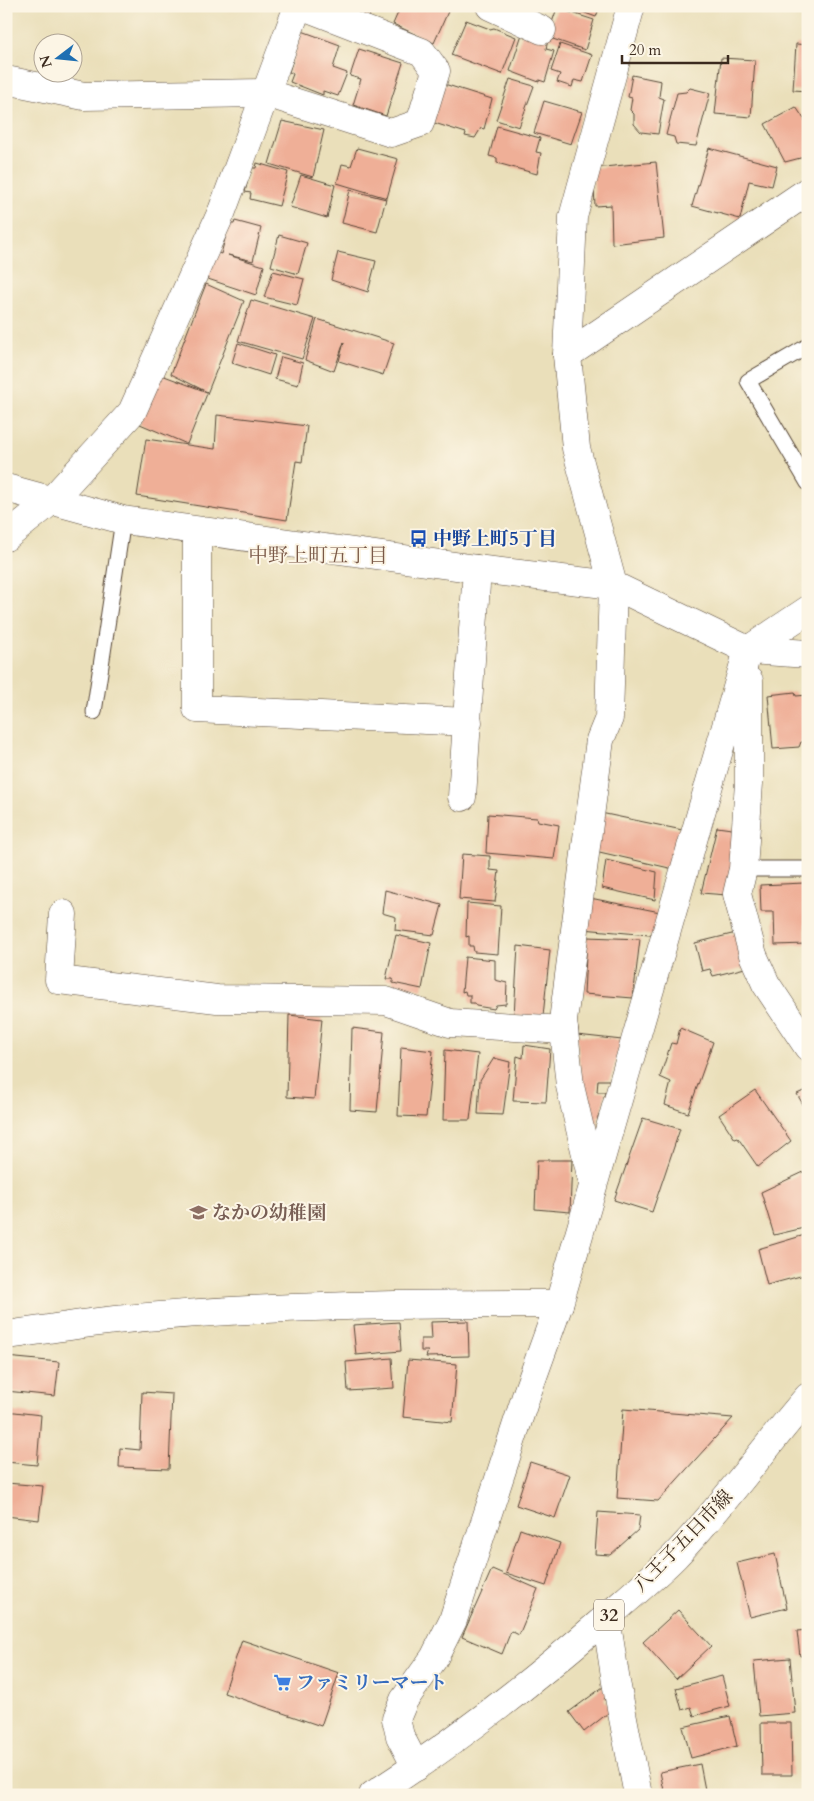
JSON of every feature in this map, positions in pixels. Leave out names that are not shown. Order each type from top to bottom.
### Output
[{"type":"street","points":[[6,537],[51,500],[132,412],[222,211],[298,6]]},
{"type":"street","points":[[6,80],[84,96],[266,94],[391,133],[420,123],[436,71],[422,52],[303,6]]},
{"type":"street","points":[[490,6],[542,30]]},
{"type":"street","points":[[594,1187],[570,1086],[563,1021],[600,740],[609,718],[613,585],[576,448],[568,355],[573,218],[631,6]]},
{"type":"street","points":[[568,355],[806,197]]},
{"type":"street","points":[[6,488],[123,520],[197,532],[613,585],[748,650],[808,654]]},
{"type":"street","points":[[197,532],[196,709],[468,722]]},
{"type":"street","points":[[462,797],[477,569]]},
{"type":"street","points":[[416,1767],[400,1736],[396,1719],[404,1700],[434,1658],[453,1620],[527,1393],[559,1304],[748,650],[808,610]]},
{"type":"street","points":[[748,650],[749,784],[743,870],[737,894],[753,955],[766,984],[808,1047]]},
{"type":"street","points":[[63,914],[59,980],[217,999],[386,1001],[450,1023],[564,1030]]},
{"type":"street","points":[[6,1335],[115,1320],[224,1311],[392,1304],[559,1304]]},
{"type":"street","name":"八王子五日市線","points":[[373,1795],[416,1767],[527,1684],[606,1618],[674,1556],[738,1483],[808,1397]]},
{"type":"street","points":[[606,1618],[616,1682],[638,1795]]},
{"type":"lane","points":[[808,346],[748,381],[808,483]]},
{"type":"lane","points":[[94,712],[123,520]]},
{"type":"lane","points":[[743,870],[808,870]]},
{"type":"building","points":[[343,6],[373,6],[369,17]]},
{"type":"building","points":[[401,6],[450,7],[434,43],[393,24]]},
{"type":"building","points":[[566,6],[600,6],[596,17]]},
{"type":"building","points":[[557,8],[594,20],[585,50],[547,37]]},
{"type":"building","points":[[466,20],[516,37],[502,74],[451,55]]},
{"type":"building","points":[[302,31],[340,45],[333,68],[347,73],[338,96],[323,91],[323,95],[290,82],[293,74],[289,72]]},
{"type":"building","points":[[523,31],[548,40],[546,49],[554,51],[545,82],[539,80],[539,82],[510,71]]},
{"type":"building","points":[[560,44],[592,55],[583,82],[574,80],[572,87],[557,82],[560,74],[551,71]]},
{"type":"building","points":[[796,44],[808,45],[808,91],[793,90]]},
{"type":"building","points":[[359,49],[403,63],[386,116],[353,105],[361,79],[350,76]]},
{"type":"building","points":[[721,58],[755,60],[751,117],[715,114]]},
{"type":"building","points":[[632,75],[661,81],[659,97],[664,99],[658,134],[641,132],[634,124],[634,114],[630,110],[632,98],[628,97]]},
{"type":"building","points":[[510,79],[534,86],[519,127],[496,120]]},
{"type":"building","points":[[441,83],[492,99],[484,129],[481,128],[475,138],[465,136],[466,133],[428,121]]},
{"type":"building","points":[[690,88],[710,93],[696,146],[676,144],[674,137],[666,135],[677,93],[686,92]]},
{"type":"building","points":[[544,101],[582,112],[571,144],[534,133]]},
{"type":"building","points":[[796,107],[808,125],[808,156],[785,162],[765,124]]},
{"type":"building","points":[[282,121],[324,130],[313,177],[269,164]]},
{"type":"building","points":[[497,126],[540,138],[536,152],[541,153],[537,174],[497,163],[497,158],[489,156]]},
{"type":"building","points":[[357,148],[398,159],[387,198],[337,183],[342,164],[351,166]]},
{"type":"building","points":[[709,148],[777,166],[772,186],[749,181],[740,219],[692,206]]},
{"type":"building","points":[[656,162],[664,238],[612,244],[611,205],[595,206],[593,168]]},
{"type":"building","points":[[257,163],[288,172],[279,206],[250,199],[251,193],[245,192],[251,168],[256,168]]},
{"type":"building","points":[[301,175],[335,185],[327,218],[290,207]]},
{"type":"building","points":[[350,190],[386,199],[377,232],[342,223]]},
{"type":"building","points":[[235,221],[261,228],[253,261],[228,255],[264,266],[256,295],[205,278],[211,250],[221,254],[229,224],[234,224]]},
{"type":"building","points":[[279,235],[307,243],[298,274],[271,266]]},
{"type":"building","points":[[338,252],[376,261],[368,292],[331,280]]},
{"type":"building","points":[[273,271],[304,279],[297,305],[264,297]]},
{"type":"building","points":[[206,284],[244,301],[187,444],[140,424],[159,374],[207,392],[171,374]]},
{"type":"building","points":[[251,300],[315,319],[302,359],[238,341]]},
{"type":"building","points":[[317,319],[394,343],[383,375],[339,361],[344,342],[334,371],[305,360]]},
{"type":"building","points":[[238,343],[275,355],[269,375],[232,363]]},
{"type":"building","points":[[281,357],[303,363],[298,385],[275,379]]},
{"type":"building","points":[[217,415],[307,426],[302,462],[296,461],[287,520],[137,496],[146,439],[215,449]]},
{"type":"building","points":[[795,692],[796,696],[808,695],[808,742],[801,742],[799,747],[773,749],[768,695]]},
{"type":"building","points":[[596,812],[687,831],[678,870],[595,851]]},
{"type":"building","points":[[488,814],[537,818],[538,821],[559,825],[554,859],[486,853]]},
{"type":"building","points":[[717,827],[739,830],[727,895],[701,893]]},
{"type":"building","points":[[462,854],[490,856],[490,870],[499,871],[495,902],[459,899]]},
{"type":"building","points":[[606,860],[657,872],[655,900],[602,888]]},
{"type":"building","points":[[804,883],[806,944],[775,945],[774,912],[761,912],[760,885]]},
{"type":"building","points":[[385,890],[442,905],[434,935],[395,930],[396,917],[382,913]]},
{"type":"building","points":[[590,898],[660,912],[660,936],[583,929]]},
{"type":"building","points":[[467,903],[501,906],[498,954],[474,952],[473,946],[469,946],[469,936],[466,937]]},
{"type":"building","points":[[736,933],[745,968],[713,976],[710,969],[702,971],[695,943]]},
{"type":"building","points":[[396,935],[431,943],[422,989],[393,983],[393,979],[386,979]]},
{"type":"building","points":[[587,937],[640,939],[633,998],[584,994]]},
{"type":"building","points":[[518,946],[550,950],[543,1016],[514,1016]]},
{"type":"building","points":[[465,957],[495,960],[495,980],[507,983],[506,1004],[496,1005],[494,1009],[470,1003],[470,995],[466,995],[465,991],[462,992]]},
{"type":"building","points":[[289,1015],[322,1019],[314,1099],[287,1097]]},
{"type":"building","points":[[352,1028],[384,1032],[377,1112],[350,1110]]},
{"type":"building","points":[[680,1028],[713,1042],[688,1113],[665,1105],[671,1082],[660,1077],[671,1043],[676,1044]]},
{"type":"building","points":[[577,1035],[622,1040],[610,1080],[598,1080],[597,1092],[605,1092],[602,1115],[598,1116],[597,1130],[585,1128]]},
{"type":"building","points":[[524,1045],[550,1049],[546,1102],[513,1101],[517,1056],[523,1058]]},
{"type":"building","points":[[401,1047],[433,1051],[426,1117],[398,1116]]},
{"type":"building","points":[[445,1050],[478,1054],[470,1120],[443,1120]]},
{"type":"building","points":[[494,1058],[510,1062],[503,1115],[478,1114],[480,1080]]},
{"type":"building","points":[[808,1089],[808,1113],[797,1094]]},
{"type":"building","points":[[755,1090],[791,1141],[758,1167],[738,1138],[735,1139],[719,1115]]},
{"type":"building","points":[[643,1118],[680,1129],[652,1212],[614,1200]]},
{"type":"building","points":[[537,1160],[572,1160],[570,1212],[535,1209]]},
{"type":"building","points":[[808,1170],[808,1227],[774,1235],[761,1192]]},
{"type":"building","points":[[808,1234],[808,1274],[767,1285],[758,1249]]},
{"type":"building","points":[[468,1321],[469,1356],[426,1357],[428,1351],[421,1351],[421,1339],[432,1339],[431,1322]]},
{"type":"building","points":[[399,1322],[401,1351],[356,1355],[353,1325]]},
{"type":"building","points":[[6,1357],[59,1362],[55,1396],[6,1391]]},
{"type":"building","points":[[392,1358],[394,1388],[348,1391],[346,1362]]},
{"type":"building","points":[[408,1360],[457,1364],[452,1422],[403,1417]]},
{"type":"building","points":[[142,1392],[172,1394],[169,1469],[119,1467],[120,1448],[140,1450]]},
{"type":"building","points":[[623,1409],[733,1418],[658,1501],[617,1498]]},
{"type":"building","points":[[6,1411],[41,1415],[37,1465],[6,1462]]},
{"type":"building","points":[[530,1462],[570,1475],[555,1518],[516,1505]]},
{"type":"building","points":[[6,1483],[43,1486],[39,1520],[6,1516]]},
{"type":"building","points":[[598,1512],[640,1515],[638,1530],[610,1555],[595,1554]]},
{"type":"building","points":[[520,1529],[560,1543],[546,1586],[506,1573]]},
{"type":"building","points":[[775,1554],[787,1608],[750,1617],[737,1563]]},
{"type":"building","points":[[492,1569],[538,1589],[519,1635],[511,1631],[502,1654],[462,1637]]},
{"type":"building","points":[[678,1610],[711,1646],[676,1679],[643,1642]]},
{"type":"building","points":[[808,1630],[808,1655],[800,1656],[797,1631]]},
{"type":"building","name":"ファミリーマート","points":[[242,1640],[339,1673],[321,1726],[224,1693]]},
{"type":"building","points":[[790,1658],[795,1713],[759,1716],[754,1661]]},
{"type":"building","points":[[722,1676],[730,1706],[694,1716],[691,1707],[682,1710],[676,1688]]},
{"type":"building","points":[[603,1687],[609,1695],[604,1699],[612,1710],[584,1732],[569,1712]]},
{"type":"building","points":[[730,1716],[737,1746],[691,1758],[683,1727]]},
{"type":"building","points":[[761,1723],[791,1723],[792,1775],[762,1775]]},
{"type":"building","points":[[700,1764],[706,1795],[665,1795],[660,1772]]},
{"type":"place","name":"中野上町5丁目","points":[[419,539]]},
{"type":"place","name":"なかの幼稚園","points":[[198,1213]]},
{"type":"place","name":"ファミリーマート","points":[[282,1683]]},
{"type":"district","name":"中野上町五丁目","points":[[318,555]]}]
